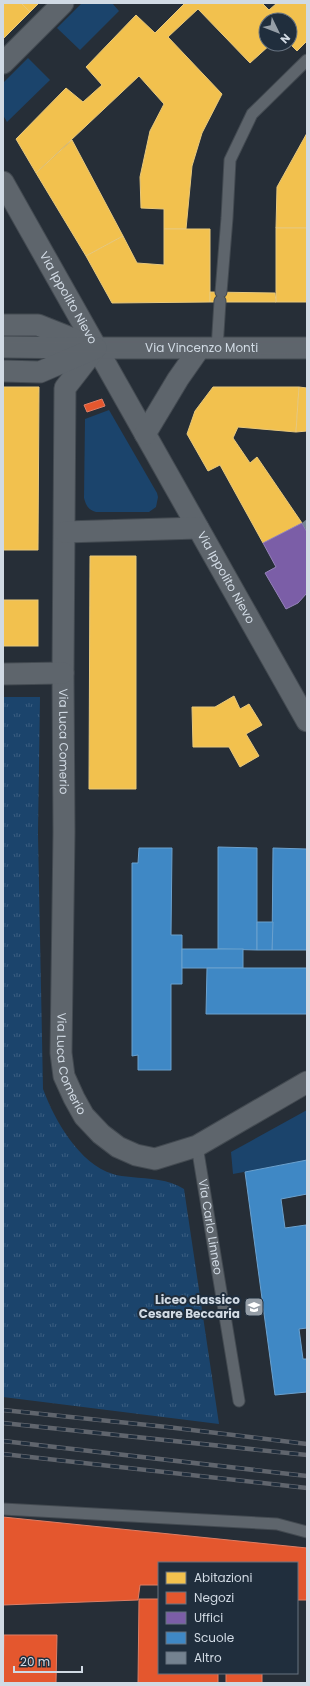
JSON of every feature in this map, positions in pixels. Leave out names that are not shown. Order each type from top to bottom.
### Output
[{"type":"street","points":[[3,63],[63,3]]},
{"type":"street","name":"Via Ippolito Nievo","points":[[3,182],[307,721]]},
{"type":"street","name":"Via Vincenzo Monti","points":[[3,325],[38,324],[96,348],[307,348]]},
{"type":"street","points":[[3,347],[96,348]]},
{"type":"street","name":"Via Vincenzo Monti","points":[[3,371],[40,372],[96,348]]},
{"type":"street","name":"Via Luca Comerio","points":[[96,348],[65,388],[63,673],[64,832],[61,1054],[64,1076],[84,1116],[100,1134],[118,1147],[136,1156],[155,1159],[197,1146]]},
{"type":"street","points":[[145,434],[178,379],[208,349]]},
{"type":"street","points":[[65,532],[198,528]]},
{"type":"street","points":[[3,674],[63,673]]},
{"type":"street","points":[[197,1146],[307,1082]]},
{"type":"lane","points":[[208,349],[221,297],[230,160],[252,114],[307,60]]},
{"type":"lane","name":"Via Carlo Linneo","points":[[197,1146],[239,1401]]},
{"type":"lane","points":[[3,1509],[277,1524],[307,1532]]},
{"type":"green space","points":[[82,3],[112,3],[119,11],[80,50],[57,28]]},
{"type":"green space","points":[[28,58],[50,80],[7,122],[3,115],[3,83]]},
{"type":"green space","points":[[109,410],[157,493],[158,497],[156,507],[149,512],[96,512],[89,509],[84,498],[85,419]]},
{"type":"green space","points":[[3,697],[40,697],[38,834],[43,1089],[54,1114],[69,1139],[89,1161],[101,1169],[115,1175],[165,1181],[184,1189],[219,1424],[3,1397]]},
{"type":"green space","points":[[307,1110],[307,1160],[233,1174],[231,1152]]},
{"type":"building: Abitazioni","points":[[3,3],[21,3],[30,12],[3,39]]},
{"type":"building: Abitazioni","points":[[21,3],[39,3],[30,12]]},
{"type":"building: Abitazioni","points":[[185,3],[262,3],[269,10],[277,3],[307,3],[307,41],[298,50],[298,12],[258,12],[258,52],[262,52],[250,63],[198,9],[168,37],[222,94],[202,133],[192,166],[186,229],[164,229],[164,209],[141,208],[140,177],[150,131],[164,104],[139,76],[36,173],[16,139],[66,88],[83,102],[102,85],[86,67],[136,15],[155,33]]},
{"type":"building: Abitazioni","points":[[307,133],[307,228],[276,228],[277,187]]},
{"type":"building: Abitazioni","points":[[72,140],[123,236],[86,256],[36,173]]},
{"type":"building: Abitazioni","points":[[276,228],[307,228],[307,302],[276,302]]},
{"type":"building: Abitazioni","points":[[164,229],[210,229],[210,302],[112,303],[86,256],[123,236],[137,263],[164,265]]},
{"type":"building: Abitazioni","points":[[210,292],[275,293],[276,302],[210,302]]},
{"type":"building: Abitazioni","points":[[3,387],[39,387],[38,550],[3,550]]},
{"type":"building: Abitazioni","points":[[213,387],[299,387],[296,432],[238,427],[233,438],[250,463],[257,457],[302,523],[263,543],[220,465],[208,471],[187,434],[195,411]]},
{"type":"building: Abitazioni","points":[[299,387],[307,388],[307,431],[296,432]]},
{"type":"building: Abitazioni","points":[[90,556],[136,556],[136,789],[89,789]]},
{"type":"building: Abitazioni","points":[[3,600],[38,600],[38,646],[3,646]]},
{"type":"building: Abitazioni","points":[[234,696],[240,709],[249,704],[262,725],[246,734],[259,756],[240,767],[229,747],[193,747],[192,707],[215,707]]},
{"type":"building: Negozi","points":[[102,399],[105,406],[87,412],[84,405]]},
{"type":"building: Negozi","points":[[3,1517],[307,1548],[307,1600],[298,1600],[298,1562],[158,1562],[158,1585],[140,1585],[138,1600],[3,1605]]},
{"type":"building: Negozi","points":[[139,1599],[158,1599],[158,1674],[218,1674],[218,1683],[138,1683]]},
{"type":"building: Negozi","points":[[4,1635],[57,1635],[56,1683],[3,1683]]},
{"type":"building: Negozi","points":[[226,1674],[262,1674],[262,1683],[226,1683]]},
{"type":"building: Uffici","points":[[302,523],[307,532],[307,593],[298,603],[286,609],[265,573],[276,567],[263,543]]},
{"type":"building: Scuole","points":[[218,847],[257,848],[257,950],[218,949]]},
{"type":"building: Scuole","points":[[139,848],[172,848],[171,935],[182,935],[182,984],[171,984],[171,1070],[138,1070],[138,1055],[132,1056],[132,863],[138,863]]},
{"type":"building: Scuole","points":[[273,848],[307,849],[307,950],[272,950]]},
{"type":"building: Scuole","points":[[257,922],[273,922],[272,950],[257,950]]},
{"type":"building: Scuole","points":[[182,949],[243,949],[243,968],[182,968]]},
{"type":"building: Scuole","points":[[207,968],[307,968],[307,1014],[206,1014]]},
{"type":"building: Scuole","points":[[307,1160],[307,1194],[281,1199],[285,1228],[306,1225],[307,1231],[307,1328],[299,1329],[303,1359],[307,1359],[307,1392],[275,1395],[245,1172]]},
{"type":"building: Altro","points":[[307,519],[307,532],[302,523]]},
{"type":"tram line","points":[[3,343],[307,342]]},
{"type":"tram line","points":[[3,351],[307,354]]},
{"type":"railway","points":[[3,1410],[167,1427],[307,1444]]},
{"type":"railway","points":[[3,1423],[307,1455]]},
{"type":"railway","points":[[3,1441],[307,1476]]},
{"type":"railway","points":[[3,1454],[307,1488]]},
{"type":"place","name":"Liceo classico Cesare Beccaria","points":[[254,1307]]}]
